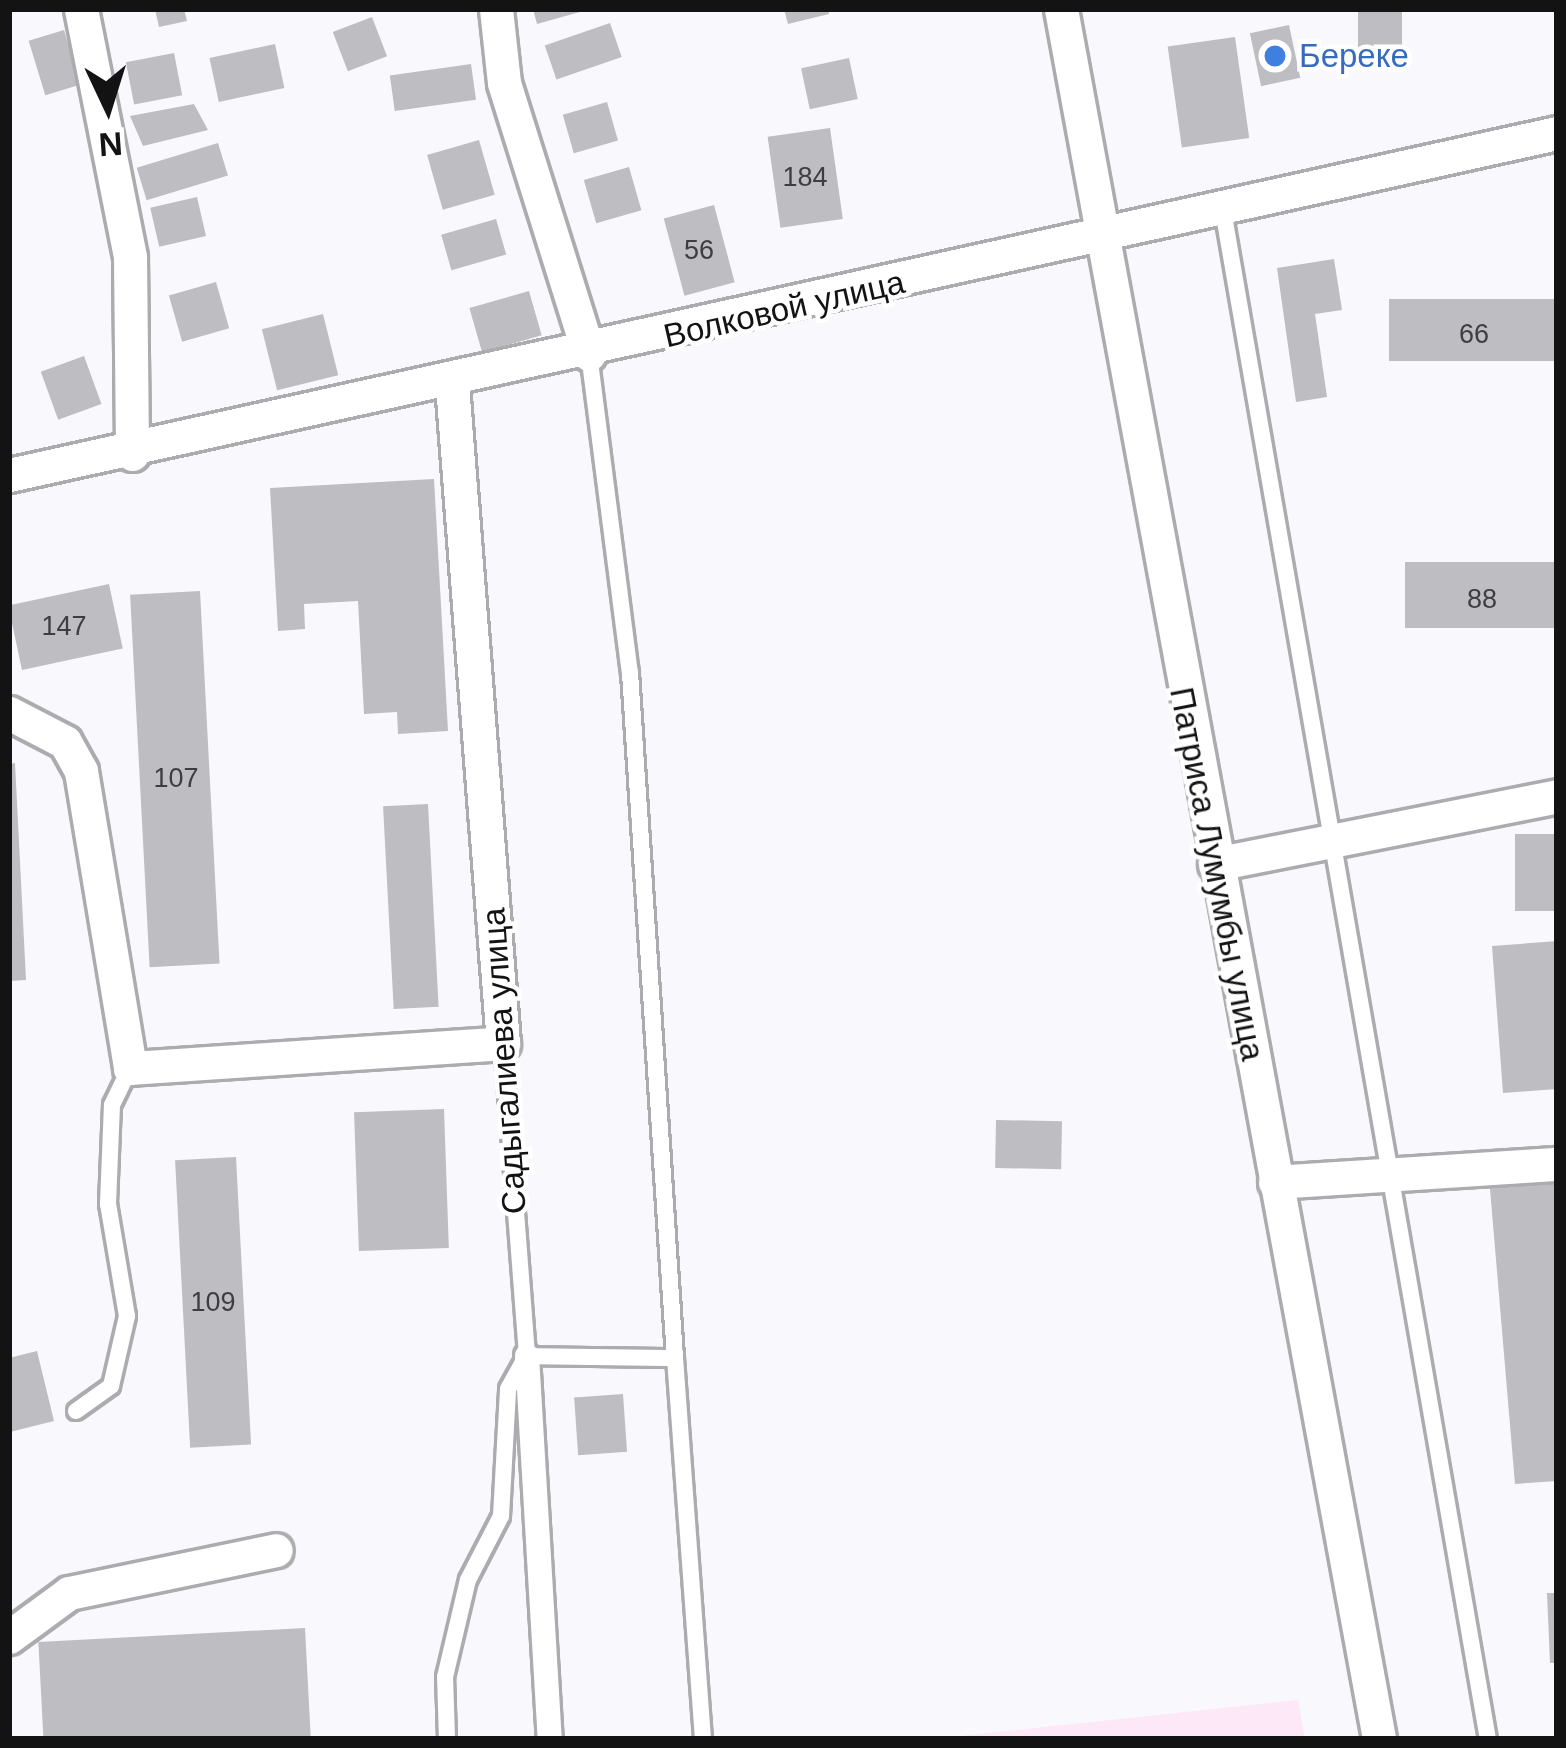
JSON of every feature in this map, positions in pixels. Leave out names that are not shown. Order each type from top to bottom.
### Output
[{"type":"street","points":[[81,9],[130,257],[132,454]]},
{"type":"street","points":[[496,9],[504,83],[590,354]]},
{"type":"street","name":"Патриса Лумумбы улица","points":[[1060,9],[1098,238],[1379,1739]]},
{"type":"street","name":"Волковой улица","points":[[9,475],[132,454],[590,354],[1557,133]]},
{"type":"street","name":"Садыгалиева улица","points":[[452,384],[503,1043]]},
{"type":"street","points":[[9,712],[65,742],[81,771],[130,1068],[503,1043]]},
{"type":"street","points":[[1215,864],[1331,836],[1557,796]]},
{"type":"street","points":[[1275,1182],[1557,1164]]},
{"type":"street","name":"Садыгалиева улица","points":[[527,1356],[550,1739]]},
{"type":"street","points":[[9,1637],[69,1593],[276,1550]]},
{"type":"lane","points":[[1223,210],[1488,1739]]},
{"type":"lane","points":[[590,354],[630,673],[703,1739]]},
{"type":"lane","name":"Садыгалиева улица","points":[[503,1043],[527,1356]]},
{"type":"lane","points":[[76,1411],[112,1386],[127,1316],[108,1204],[112,1105],[130,1068]]},
{"type":"lane","points":[[447,1739],[445,1676],[468,1580],[501,1516],[508,1389],[527,1356],[675,1358]]},
{"type":"shaded area","points":[[1298,1700],[1305,1739],[932,1739]]},
{"type":"building","points":[[155,9],[184,9],[187,21],[159,27]]},
{"type":"building","points":[[533,9],[587,9],[587,10],[537,24]]},
{"type":"building","points":[[784,9],[828,9],[829,14],[788,24]]},
{"type":"building","points":[[1358,9],[1402,9],[1402,62],[1358,62]]},
{"type":"building","points":[[372,17],[387,56],[348,71],[333,32]]},
{"type":"building","points":[[610,23],[622,57],[556,80],[545,45]]},
{"type":"building","points":[[1289,25],[1300,78],[1261,86],[1250,33]]},
{"type":"building","points":[[64,30],[81,85],[45,95],[29,41]]},
{"type":"building","points":[[1235,37],[1249,138],[1182,147],[1168,46]]},
{"type":"building","points":[[275,44],[284,88],[219,102],[209,58]]},
{"type":"building","points":[[174,53],[182,95],[134,105],[126,62]]},
{"type":"building","points":[[849,58],[858,99],[810,109],[801,68]]},
{"type":"building","points":[[471,64],[476,100],[395,111],[390,75]]},
{"type":"building","points":[[607,102],[618,140],[574,153],[563,115]]},
{"type":"building","points":[[194,104],[208,130],[143,146],[130,116]]},
{"type":"building","points":[[830,128],[843,219],[780,228],[768,137]]},
{"type":"building","points":[[479,140],[495,195],[443,210],[427,155]]},
{"type":"building","points":[[218,143],[228,176],[147,200],[137,168]]},
{"type":"building","points":[[629,167],[641,210],[596,223],[584,180]]},
{"type":"building","points":[[197,197],[206,236],[159,247],[150,208]]},
{"type":"building","points":[[714,205],[735,282],[684,296],[664,218]]},
{"type":"building","points":[[496,219],[506,255],[451,270],[441,235]]},
{"type":"building","points":[[1334,259],[1342,310],[1315,314],[1327,397],[1296,402],[1277,268]]},
{"type":"building","points":[[216,282],[229,328],[182,342],[169,296]]},
{"type":"building","points":[[529,291],[542,335],[482,352],[469,308]]},
{"type":"building","points":[[1389,299],[1557,299],[1557,361],[1389,361]]},
{"type":"building","points":[[323,314],[338,375],[277,390],[262,329]]},
{"type":"building","points":[[84,356],[101,404],[58,420],[41,372]]},
{"type":"building","points":[[434,479],[448,731],[398,734],[397,712],[364,714],[358,601],[304,604],[305,629],[278,631],[270,488]]},
{"type":"building","points":[[1405,562],[1557,562],[1557,628],[1405,628]]},
{"type":"building","points":[[109,584],[123,649],[22,670],[9,605]]},
{"type":"building","points":[[200,591],[220,963],[150,967],[130,595]]},
{"type":"building","points":[[15,763],[26,980],[9,981],[9,764]]},
{"type":"building","points":[[428,804],[439,1007],[394,1009],[383,806]]},
{"type":"building","points":[[1515,834],[1557,834],[1557,911],[1515,911]]},
{"type":"building","points":[[1557,941],[1557,1089],[1503,1093],[1492,946]]},
{"type":"building","points":[[444,1109],[449,1248],[359,1251],[354,1112]]},
{"type":"building","points":[[996,1120],[1062,1121],[1061,1169],[995,1168]]},
{"type":"building","points":[[236,1157],[251,1445],[190,1448],[175,1160]]},
{"type":"building","points":[[1554,1172],[1557,1481],[1515,1484],[1489,1177]]},
{"type":"building","points":[[37,1351],[54,1421],[10,1432],[9,1358]]},
{"type":"building","points":[[623,1394],[627,1452],[578,1455],[574,1397]]},
{"type":"building","points":[[1547,1593],[1557,1593],[1557,1663],[1550,1663]]},
{"type":"building","points":[[305,1628],[311,1739],[43,1739],[38,1642]]},
{"type":"place","name":"Береке","points":[[1275,56]]}]
